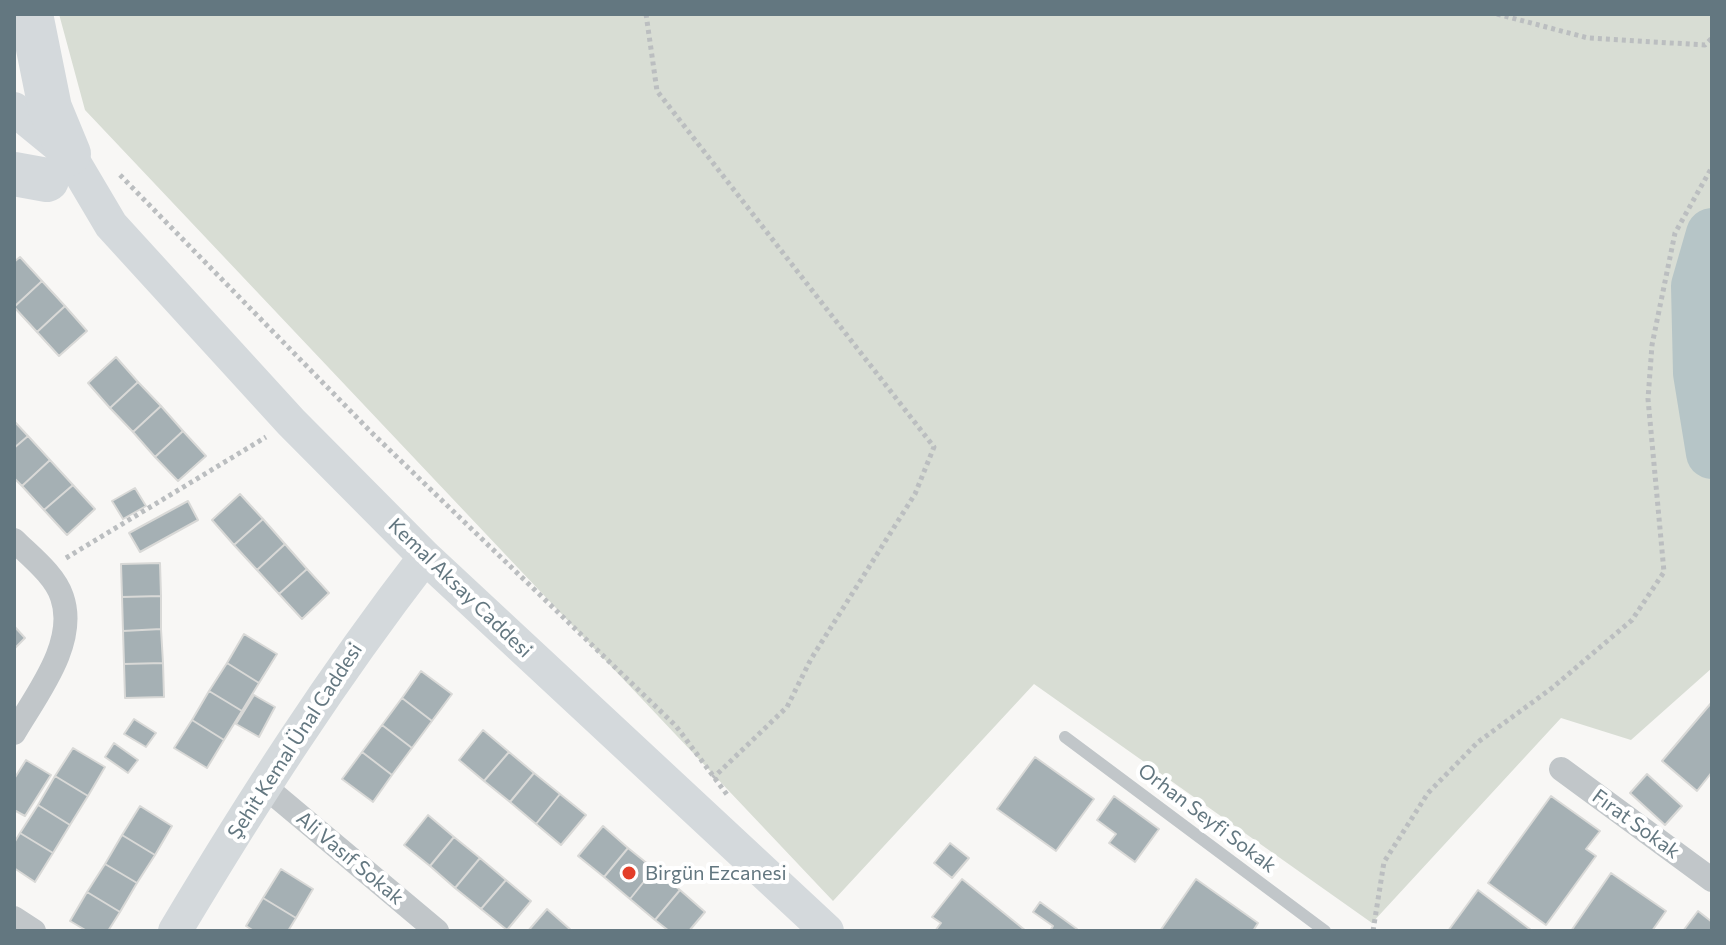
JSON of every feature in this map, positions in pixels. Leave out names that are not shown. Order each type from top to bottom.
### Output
[{"type":"highway","points":[[31,14],[50,108],[36,166]]},
{"type":"main road","name":"Kemal Aksay Caddesi","points":[[14,109],[36,166],[111,225],[291,422],[425,557],[827,931]]},
{"type":"main road","name":"Şehit Kemal Ünal Caddesi","points":[[175,931],[263,785],[348,656],[425,557]]},
{"type":"street","points":[[14,540],[45,571],[62,596],[66,633],[42,686],[14,733]]},
{"type":"street","name":"Fırat Sokak","points":[[1561,769],[1712,880]]},
{"type":"street","name":"Ali Vasıf Sokak","points":[[263,785],[437,931]]},
{"type":"street","points":[[14,918],[34,931]]},
{"type":"lane","name":"Orhan Seyfi Sokak","points":[[1065,737],[1325,931]]},
{"type":"path","points":[[646,14],[657,91],[934,447],[915,494],[811,659],[787,707],[689,803]]},
{"type":"path","points":[[1497,14],[1588,38],[1705,45],[1712,38]]},
{"type":"path","points":[[112,167],[372,433],[676,726],[726,789],[731,803]]},
{"type":"path","points":[[1373,931],[1384,862],[1428,793],[1478,742],[1552,688],[1632,620],[1664,572],[1648,399],[1652,345],[1675,233],[1712,167]]},
{"type":"path","points":[[45,571],[291,422]]},
{"type":"shaded area","points":[[59,14],[1712,14],[1712,668],[1631,740],[1561,718],[1372,923],[1034,684],[833,901],[85,110]]},
{"type":"building","points":[[20,257],[42,281],[14,307],[14,262]]},
{"type":"building","points":[[42,281],[65,306],[37,332],[14,307]]},
{"type":"building","points":[[65,306],[87,331],[59,356],[37,332]]},
{"type":"building","points":[[116,357],[138,382],[110,408],[88,383]]},
{"type":"building","points":[[138,382],[161,406],[133,432],[110,408]]},
{"type":"building","points":[[161,406],[183,431],[155,457],[133,432]]},
{"type":"building","points":[[14,421],[28,436],[14,448]]},
{"type":"building","points":[[183,431],[206,456],[178,481],[155,457]]},
{"type":"building","points":[[28,436],[50,460],[22,486],[14,478],[14,448]]},
{"type":"building","points":[[50,460],[73,485],[44,510],[22,486]]},
{"type":"building","points":[[73,485],[95,509],[67,535],[44,510]]},
{"type":"building","points":[[135,488],[146,506],[123,519],[112,501]]},
{"type":"building","points":[[240,494],[263,519],[234,545],[212,520]]},
{"type":"building","points":[[188,501],[198,520],[140,552],[129,533]]},
{"type":"building","points":[[263,519],[285,544],[257,570],[234,545]]},
{"type":"building","points":[[285,544],[307,569],[279,594],[257,570]]},
{"type":"building","points":[[160,563],[161,596],[122,597],[121,564]]},
{"type":"building","points":[[307,569],[329,593],[302,619],[279,594]]},
{"type":"building","points":[[161,596],[161,629],[123,631],[122,597]]},
{"type":"building","points":[[14,626],[25,638],[14,649]]},
{"type":"building","points":[[161,629],[163,663],[124,664],[123,631]]},
{"type":"building","points":[[244,634],[277,654],[259,683],[227,663]]},
{"type":"building","points":[[163,663],[164,697],[125,698],[124,664]]},
{"type":"building","points":[[227,663],[259,683],[242,711],[209,691]]},
{"type":"building","points":[[421,671],[452,694],[432,721],[402,698]]},
{"type":"building","points":[[209,691],[242,711],[224,740],[192,720]]},
{"type":"building","points":[[254,695],[275,707],[259,737],[236,724]]},
{"type":"building","points":[[402,698],[432,721],[412,748],[382,725]]},
{"type":"building","points":[[1712,702],[1712,772],[1697,791],[1662,761]]},
{"type":"building","points":[[134,719],[156,733],[146,747],[124,734]]},
{"type":"building","points":[[192,720],[224,740],[207,768],[174,748]]},
{"type":"building","points":[[382,725],[412,748],[392,775],[362,752]]},
{"type":"building","points":[[483,730],[509,752],[484,781],[459,760]]},
{"type":"building","points":[[114,743],[138,760],[128,773],[105,757]]},
{"type":"building","points":[[73,748],[105,767],[88,796],[55,776]]},
{"type":"building","points":[[362,752],[392,775],[373,802],[342,779]]},
{"type":"building","points":[[509,752],[534,773],[510,802],[484,781]]},
{"type":"building","points":[[1035,757],[1094,799],[1056,851],[997,809]]},
{"type":"building","points":[[26,760],[51,775],[25,816],[14,810],[14,779]]},
{"type":"building","points":[[534,773],[560,794],[536,824],[510,802]]},
{"type":"building","points":[[1647,774],[1682,806],[1665,825],[1630,793]]},
{"type":"building","points":[[55,776],[88,796],[70,825],[38,805]]},
{"type":"building","points":[[560,794],[586,815],[561,845],[536,824]]},
{"type":"building","points":[[1114,796],[1159,829],[1135,862],[1109,843],[1116,834],[1097,820]]},
{"type":"building","points":[[1551,796],[1600,831],[1586,849],[1596,856],[1546,925],[1488,883]]},
{"type":"building","points":[[38,805],[70,825],[53,853],[20,833]]},
{"type":"building","points":[[140,806],[172,826],[155,855],[122,835]]},
{"type":"building","points":[[428,815],[454,837],[430,866],[404,845]]},
{"type":"building","points":[[603,826],[628,848],[604,877],[578,856]]},
{"type":"building","points":[[20,833],[53,853],[35,882],[14,868],[14,843]]},
{"type":"building","points":[[122,835],[155,855],[137,883],[105,864]]},
{"type":"building","points":[[454,837],[480,858],[455,888],[430,866]]},
{"type":"building","points":[[950,843],[969,858],[952,878],[934,863]]},
{"type":"building","name":"Birgün Ezcanesi","points":[[628,848],[654,869],[630,899],[604,877]]},
{"type":"building","points":[[480,858],[506,880],[481,909],[455,888]]},
{"type":"building","points":[[105,864],[137,883],[120,912],[87,892]]},
{"type":"building","points":[[281,869],[313,889],[296,918],[263,898]]},
{"type":"building","points":[[654,869],[680,890],[655,920],[630,899]]},
{"type":"building","points":[[1611,873],[1666,911],[1652,931],[1571,931]]},
{"type":"building","points":[[962,879],[1026,931],[935,931],[941,923],[932,917]]},
{"type":"building","points":[[1196,879],[1258,923],[1253,931],[1160,931]]},
{"type":"building","points":[[506,880],[531,901],[507,930],[481,909]]},
{"type":"building","points":[[680,890],[705,912],[689,931],[669,931],[655,920]]},
{"type":"building","points":[[1478,890],[1531,930],[1448,931]]},
{"type":"building","points":[[87,892],[120,912],[108,931],[87,931],[70,921]]},
{"type":"building","points":[[263,898],[296,918],[288,931],[254,931],[246,926]]},
{"type":"building","points":[[1040,902],[1077,929],[1050,931],[1053,926],[1033,912]]},
{"type":"building","points":[[547,909],[572,931],[528,931]]},
{"type":"building","points":[[1698,911],[1712,922],[1712,931],[1683,931]]},
{"type":"waterway","points":[[1712,234],[1697,286],[1699,373],[1712,453]]},
{"type":"place","name":"Birgün Ezcanesi","points":[[629,873]]}]
